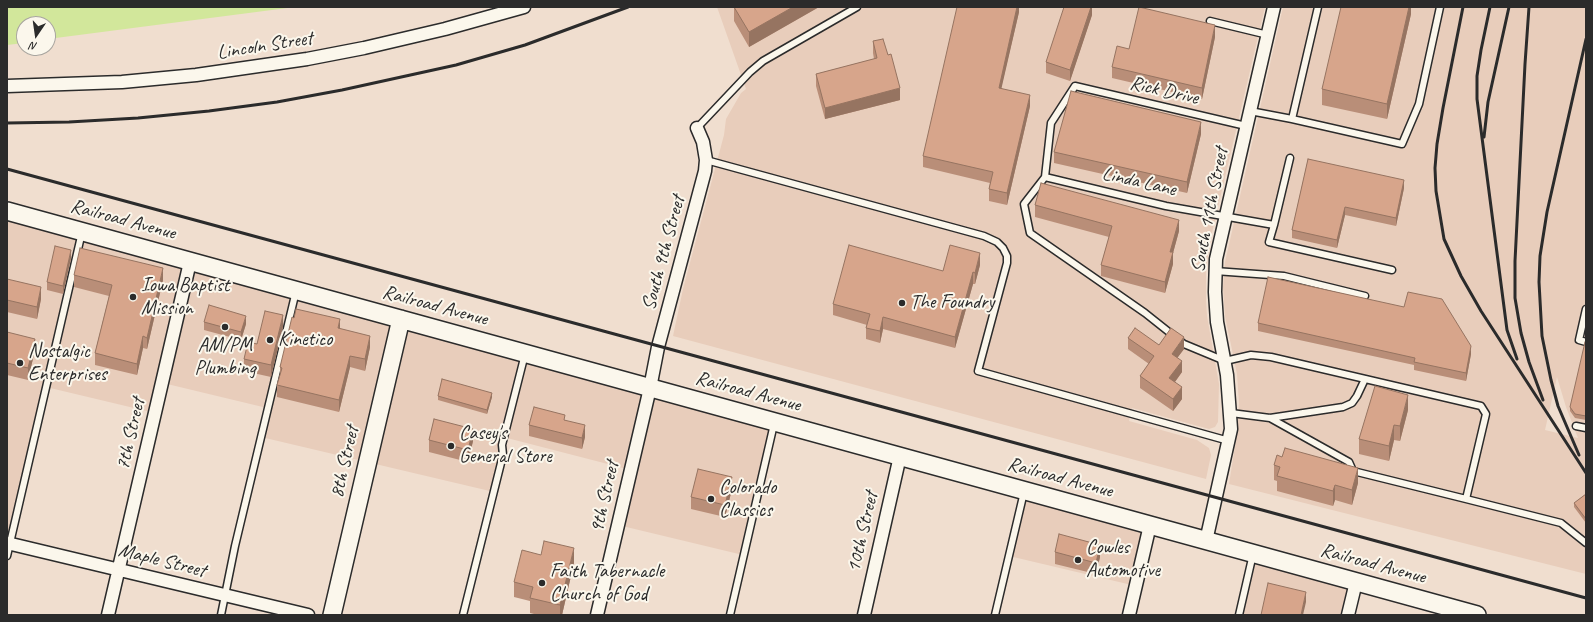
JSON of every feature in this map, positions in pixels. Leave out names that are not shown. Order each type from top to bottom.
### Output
[{"type":"main road","name":"Railroad Avenue","points":[[7,211],[1356,582],[1455,612],[1477,615]]},
{"type":"main road","name":"8th Street","points":[[332,615],[400,319]]},
{"type":"street","name":"Lincoln Street","points":[[7,86],[122,82],[196,75],[307,59],[438,31],[524,7]]},
{"type":"street","name":"South 11th Street","points":[[1206,541],[1231,429],[1225,361],[1217,322],[1215,271],[1219,244],[1274,7]]},
{"type":"street","name":"South 9th Street","points":[[650,388],[658,347],[705,171],[706,160],[703,142],[697,128]]},
{"type":"street","name":"7th Street","points":[[108,615],[190,262]]},
{"type":"street","name":"9th Street","points":[[597,615],[650,388]]},
{"type":"street","name":"10th Street","points":[[864,615],[900,456]]},
{"type":"street","points":[[1129,615],[1150,525]]},
{"type":"street","name":"Maple Street","points":[[8,543],[308,615]]},
{"type":"street","points":[[1348,615],[1356,582]]},
{"type":"lane","points":[[697,128],[763,60],[857,7]]},
{"type":"lane","points":[[1292,119],[1318,7]]},
{"type":"lane","points":[[1250,111],[1402,144],[1419,104],[1440,7]]},
{"type":"lane","points":[[1210,21],[1268,35]]},
{"type":"lane","name":"Rick Drive","points":[[1045,177],[1051,123],[1076,86],[1246,126]]},
{"type":"lane","points":[[1290,158],[1269,242],[1392,270]]},
{"type":"lane","points":[[706,160],[984,236],[997,242],[1005,252],[1007,263],[978,371],[1229,441]]},
{"type":"lane","points":[[1045,177],[1024,204],[1030,233],[1145,313],[1184,344],[1225,361],[1251,355],[1260,355],[1481,406],[1485,410],[1486,421],[1466,499]]},
{"type":"lane","name":"Linda Lane","points":[[1045,177],[1166,206],[1274,225]]},
{"type":"lane","points":[[7,556],[8,543],[82,232]]},
{"type":"lane","points":[[1215,271],[1284,276],[1364,296]]},
{"type":"lane","points":[[221,615],[224,595],[296,291]]},
{"type":"lane","points":[[1586,309],[1579,340],[1586,342]]},
{"type":"lane","points":[[463,615],[503,455],[502,445],[525,353]]},
{"type":"lane","points":[[1230,413],[1270,418],[1343,407],[1352,403],[1358,396],[1365,379]]},
{"type":"lane","points":[[1270,418],[1348,462],[1353,472],[1561,523],[1586,543]]},
{"type":"lane","points":[[730,615],[774,422]]},
{"type":"lane","points":[[1576,426],[1586,428]]},
{"type":"lane","points":[[995,615],[1025,491]]},
{"type":"lane","points":[[1239,615],[1254,554]]},
{"type":"shaded area","points":[[717,7],[1265,7],[1211,237],[1206,269],[1207,316],[1219,384],[1218,422],[1215,427],[1209,429],[1132,408],[1129,421],[1197,440],[1209,448],[1211,455],[1206,479],[673,336],[683,289],[724,135],[726,119],[741,93],[746,89]]},
{"type":"shaded area","points":[[1283,7],[1586,7],[1586,574],[1229,484],[1237,434],[1239,403],[1237,374],[1225,316],[1223,287],[1225,262]],"holes":[[[1557,377],[1566,407],[1578,438],[1545,430]]]},
{"type":"shaded area","points":[[7,211],[774,422],[743,555],[618,525],[631,470],[507,438],[494,492],[261,437],[267,408],[163,383],[155,413],[46,387],[7,543]]},
{"type":"shaded area","points":[[1025,491],[1150,525],[1136,586],[1009,556]]},
{"type":"shaded area","points":[[1254,554],[1356,582],[1348,615],[1239,615]]},
{"type":"green space","points":[[7,7],[295,7],[56,38],[56,16],[16,16],[16,44],[7,45]]},
{"type":"building","points":[[734,7],[793,7],[749,32]]},
{"type":"building","points":[[957,7],[1017,7],[999,88],[1030,95],[1007,193],[989,189],[993,172],[923,156]]},
{"type":"building","points":[[1064,7],[1091,7],[1070,70],[1046,62]]},
{"type":"building","points":[[1139,7],[1215,25],[1202,88],[1112,67],[1117,46],[1129,49]]},
{"type":"building","points":[[1341,7],[1409,7],[1387,104],[1322,89]]},
{"type":"building","points":[[883,39],[888,55],[891,54],[900,88],[825,108],[816,74],[877,58],[873,41]]},
{"type":"building","points":[[1071,91],[1201,122],[1187,182],[1054,152]]},
{"type":"building","points":[[1308,159],[1404,180],[1396,218],[1345,207],[1337,240],[1292,230]]},
{"type":"building","points":[[1041,183],[1179,220],[1170,252],[1173,252],[1165,282],[1101,265],[1112,226],[1035,205]]},
{"type":"building","name":"The Foundry","points":[[849,245],[943,271],[950,245],[980,253],[975,273],[973,272],[955,337],[883,317],[880,331],[866,328],[870,314],[833,304]]},
{"type":"building","points":[[55,246],[71,250],[63,286],[47,282]]},
{"type":"building","points":[[80,248],[163,268],[147,338],[143,336],[137,364],[95,353],[112,285],[74,275]]},
{"type":"building","points":[[1268,277],[1404,307],[1408,292],[1442,299],[1471,346],[1466,373],[1414,362],[1415,358],[1258,323]]},
{"type":"building","points":[[7,279],[41,287],[37,307],[7,300]]},
{"type":"building","points":[[209,305],[246,316],[241,332],[204,322]]},
{"type":"building","points":[[296,309],[340,319],[338,328],[370,336],[365,359],[350,356],[339,400],[277,385],[282,368],[280,367],[292,317],[294,318]]},
{"type":"building","name":"Kinetico","points":[[265,311],[283,315],[271,365],[244,359],[248,342],[257,344]]},
{"type":"building","points":[[1135,328],[1159,345],[1171,328],[1184,337],[1172,354],[1182,361],[1169,378],[1182,387],[1173,399],[1140,376],[1154,356],[1128,338]]},
{"type":"building","points":[[7,332],[35,339],[28,368],[7,363]]},
{"type":"building","points":[[1585,342],[1586,416],[1575,414],[1570,407]]},
{"type":"building","points":[[442,379],[492,393],[487,410],[438,396]]},
{"type":"building","points":[[1375,386],[1408,395],[1400,426],[1394,425],[1389,446],[1359,439]]},
{"type":"building","points":[[534,407],[565,415],[564,420],[585,425],[582,438],[529,425]]},
{"type":"building","points":[[434,419],[473,429],[468,450],[429,440]]},
{"type":"building","points":[[1285,448],[1358,468],[1352,490],[1335,485],[1333,491],[1277,476],[1280,467],[1274,465],[1277,455],[1282,457]]},
{"type":"building","points":[[698,469],[732,477],[725,505],[691,497]]},
{"type":"building","points":[[1586,494],[1586,519],[1574,503]]},
{"type":"building","points":[[1059,534],[1100,545],[1096,563],[1055,552]]},
{"type":"building","name":"Faith Tabernacle Church of God","points":[[544,541],[574,548],[560,605],[530,598],[533,587],[514,582],[522,550],[541,555]]},
{"type":"building","points":[[1268,583],[1306,592],[1301,615],[1261,615]]},
{"type":"railway","points":[[7,123],[69,122],[138,118],[277,102],[342,90],[456,65],[525,45],[628,7]]},
{"type":"railway","points":[[1463,7],[1443,108],[1435,168],[1436,191],[1444,239],[1461,276],[1481,311],[1586,473]]},
{"type":"railway","points":[[1490,7],[1477,76],[1477,99],[1507,330],[1517,359]]},
{"type":"railway","points":[[1484,137],[1488,102],[1509,7]]},
{"type":"railway","points":[[1529,7],[1515,261],[1515,298],[1521,333],[1529,362],[1543,400]]},
{"type":"railway","points":[[1579,455],[1558,406],[1551,380],[1542,336],[1539,282],[1540,256],[1547,212],[1586,39]]},
{"type":"railway","points":[[7,169],[1586,598]]},
{"type":"place","name":"Iowa Baptist Mission","points":[[133,297]]},
{"type":"place","name":"The Foundry","points":[[902,303]]},
{"type":"place","name":"AM/PM Plumbing","points":[[225,327]]},
{"type":"place","name":"Kinetico","points":[[270,340]]},
{"type":"place","name":"Nostalgic Enterprises","points":[[20,363]]},
{"type":"place","name":"Casey's General Store","points":[[451,446]]},
{"type":"place","name":"Colorado Classics","points":[[711,499]]},
{"type":"place","name":"Cowles Automotive","points":[[1078,560]]},
{"type":"place","name":"Faith Tabernacle Church of God","points":[[542,583]]}]
